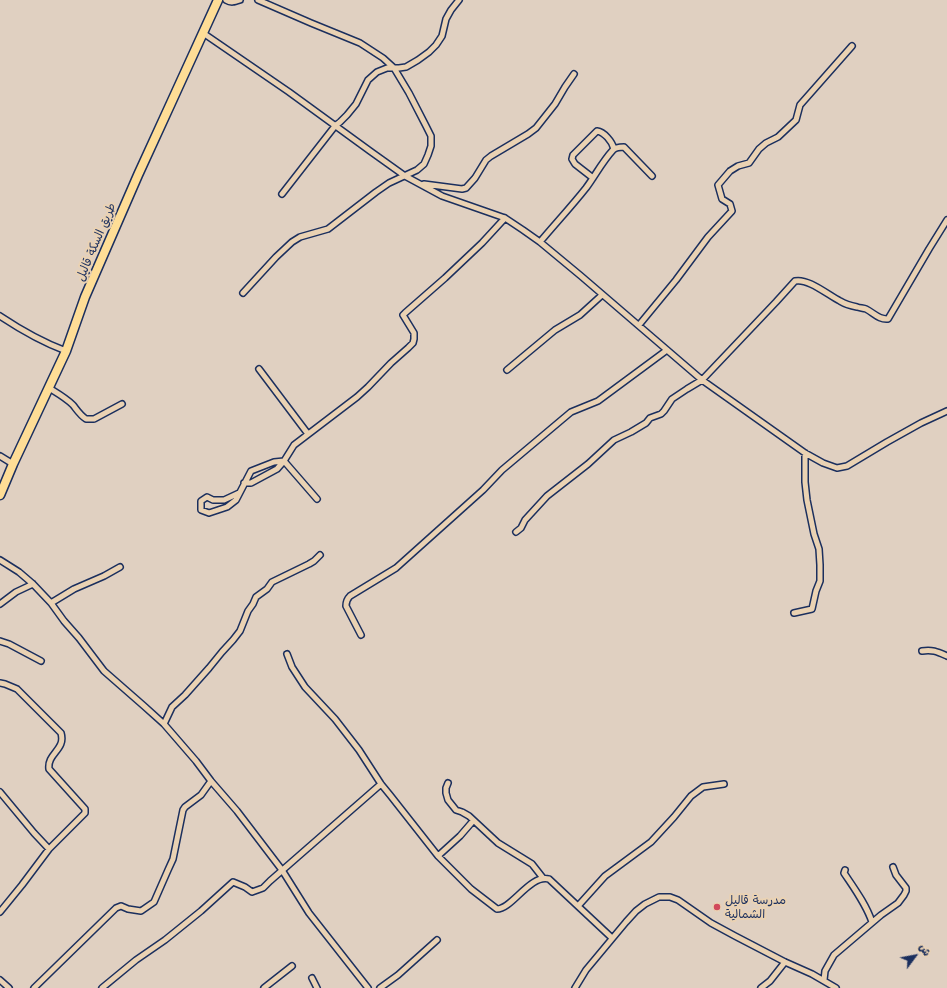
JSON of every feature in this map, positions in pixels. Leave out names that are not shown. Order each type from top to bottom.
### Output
[{"type":"main road","name":"طريق السكة قاليل","points":[[0,496],[13,464],[66,351],[85,297],[138,175],[218,0]]},
{"type":"street","points":[[226,0],[231,2],[240,0]]},
{"type":"street","points":[[243,293],[292,242],[300,237],[328,229],[389,183],[417,170],[424,164],[431,146],[431,136],[409,93],[394,68],[383,58],[360,43],[258,0]]},
{"type":"street","points":[[282,194],[335,126],[356,104],[368,80],[377,72],[388,68],[406,67],[429,52],[436,45],[442,36],[446,19],[459,0]]},
{"type":"street","points":[[203,33],[289,92],[405,176],[442,196],[505,218],[540,242],[702,380],[823,463],[837,468],[846,466],[920,423],[947,412]]},
{"type":"street","points":[[638,325],[676,280],[708,237],[732,211],[730,204],[722,198],[718,185],[726,174],[738,166],[748,163],[759,149],[766,143],[778,137],[796,120],[800,105],[852,46]]},
{"type":"street","points":[[417,183],[452,188],[466,188],[475,178],[486,160],[536,128],[555,104],[574,74]]},
{"type":"street","points":[[593,178],[575,164],[572,159],[573,155],[596,131],[601,132],[611,141],[614,149]]},
{"type":"street","points":[[540,242],[578,198],[614,149],[624,147],[652,176]]},
{"type":"street","points":[[244,483],[251,482],[277,468],[284,461],[294,445],[357,397],[413,343],[414,333],[403,316],[405,313],[482,243],[505,218]]},
{"type":"street","points":[[516,532],[547,496],[588,464],[614,440],[646,423],[650,418],[661,414],[672,399],[702,380],[796,281],[803,280],[841,301],[858,308],[866,309],[876,317],[885,320],[888,319],[947,220]]},
{"type":"street","points":[[508,370],[555,330],[580,315],[602,295]]},
{"type":"street","points":[[0,316],[28,333],[66,351]]},
{"type":"street","points":[[361,635],[346,606],[346,602],[350,596],[396,568],[483,490],[502,470],[571,412],[598,401],[667,350]]},
{"type":"street","points":[[259,369],[308,434]]},
{"type":"street","points":[[49,388],[65,398],[86,420],[94,419],[122,404]]},
{"type":"street","points":[[794,613],[812,609],[816,591],[820,582],[819,549],[814,534],[805,482],[805,452]]},
{"type":"street","points":[[0,456],[13,464]]},
{"type":"street","points":[[239,493],[224,500],[213,500],[207,497],[201,501],[201,510],[209,513],[227,507],[236,500],[251,471],[274,462],[284,461]]},
{"type":"street","points":[[284,461],[318,499]]},
{"type":"street","points":[[251,471],[261,476]]},
{"type":"street","points":[[164,724],[172,707],[185,695],[240,631],[248,611],[256,598],[267,589],[272,582],[309,564],[320,556]]},
{"type":"street","points":[[0,560],[19,572],[33,584],[80,638],[104,671],[164,724],[196,761],[237,811],[282,870],[310,913],[368,988]]},
{"type":"street","points":[[51,603],[74,589],[104,576],[120,567]]},
{"type":"street","points":[[0,604],[16,592],[33,584]]},
{"type":"street","points":[[0,641],[9,644],[41,662]]},
{"type":"street","points":[[922,651],[936,651],[947,656]]},
{"type":"street","points":[[287,654],[292,667],[305,687],[340,725],[360,750],[380,784],[438,856],[471,889],[497,909],[502,908],[531,884],[543,878],[547,878],[612,938]]},
{"type":"street","points":[[0,683],[17,689],[61,734],[63,739],[51,759],[49,765],[50,769],[85,809],[85,813],[49,849],[0,912]]},
{"type":"street","points":[[34,988],[116,908],[121,906],[128,909],[141,911],[154,902],[173,859],[183,810],[201,795],[211,781]]},
{"type":"street","points":[[448,783],[446,793],[451,805],[456,810],[469,816],[498,843],[532,864],[543,878]]},
{"type":"street","points":[[102,988],[136,960],[165,940],[201,911],[233,882],[252,892],[263,888],[380,784]]},
{"type":"street","points":[[578,906],[606,876],[651,842],[691,796],[703,787],[724,784]]},
{"type":"street","points":[[0,792],[49,849]]},
{"type":"street","points":[[438,856],[460,836],[473,821]]},
{"type":"street","points":[[824,980],[825,971],[834,955],[872,922],[898,903],[906,891],[906,888],[896,875],[893,867]]},
{"type":"street","points":[[845,870],[844,873],[862,901],[872,922]]},
{"type":"street","points":[[575,988],[586,970],[636,911],[645,904],[659,897],[670,897],[678,900],[711,923],[751,945],[824,980],[836,988]]},
{"type":"street","points":[[380,988],[398,975],[437,940]]},
{"type":"street","points":[[761,988],[770,981],[785,962]]},
{"type":"street","points":[[264,988],[292,966]]},
{"type":"street","points":[[312,978],[317,988]]},
{"type":"street","points":[[0,980],[9,988]]},
{"type":"place","name":"مدرسة قاليل الشمالية","points":[[717,907]]}]
